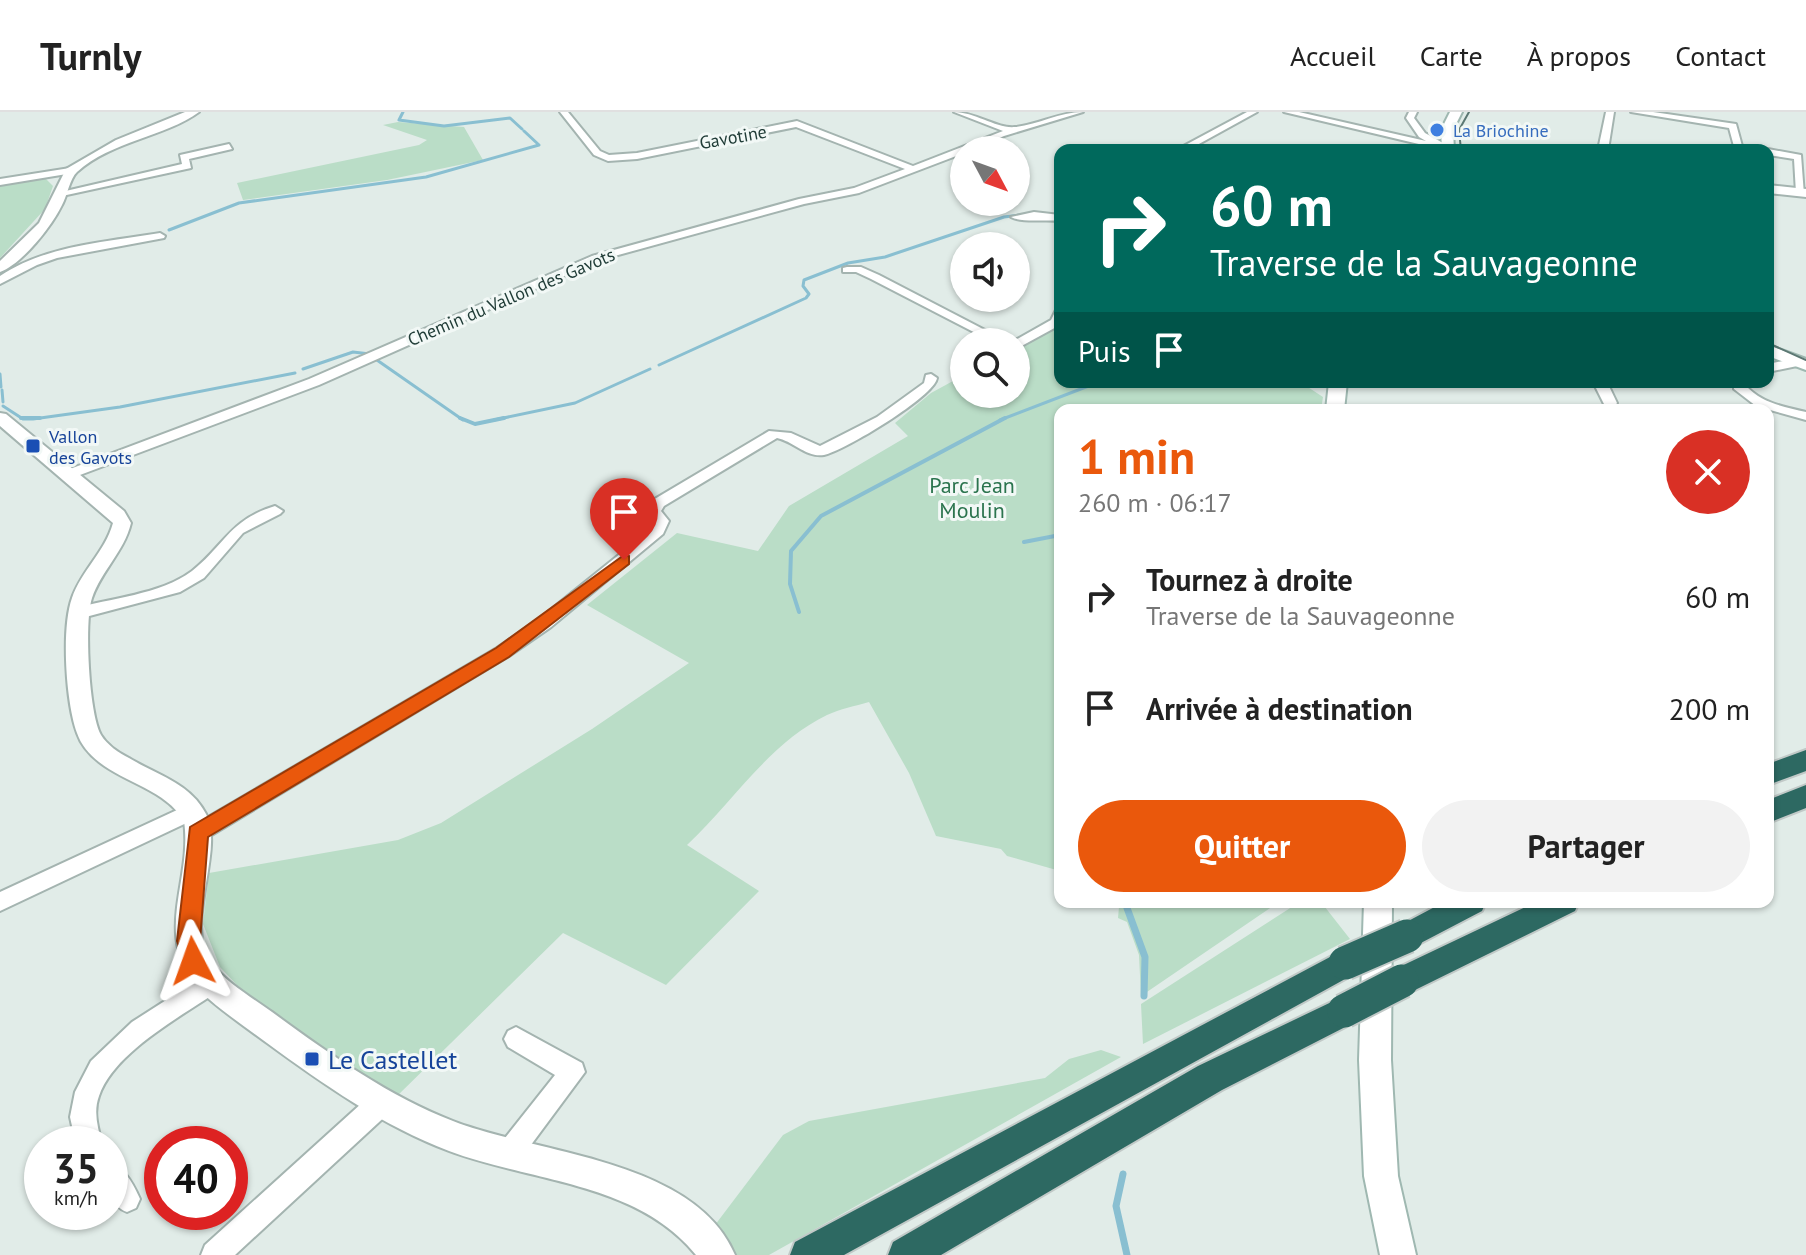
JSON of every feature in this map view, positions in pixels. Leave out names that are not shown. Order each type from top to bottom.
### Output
[{"type":"highway","points":[[1774,773],[1806,760]]},
{"type":"highway","points":[[1774,809],[1806,796]]},
{"type":"highway","points":[[808,1255],[1345,963],[1461,908]]},
{"type":"highway","points":[[906,1255],[1210,1078],[1553,908]]},
{"type":"main road","points":[[1451,144],[1449,121],[1452,112]]},
{"type":"main road","points":[[1774,352],[1803,364]]},
{"type":"main road","points":[[1378,908],[1375,1060],[1381,1176],[1398,1255]]},
{"type":"street","points":[[0,182],[70,171],[120,142],[194,112]]},
{"type":"street","name":"Gavotine","points":[[564,112],[597,153],[608,158],[637,156],[797,124],[915,170]]},
{"type":"street","points":[[958,112],[1013,131]]},
{"type":"street","name":"Chemin du Vallon des Gavots","points":[[1000,136],[1079,112]]},
{"type":"street","points":[[1192,144],[1253,112]]},
{"type":"street","points":[[1288,112],[1429,144]]},
{"type":"street","points":[[1413,112],[1410,118],[1422,135],[1441,144]]},
{"type":"street","points":[[1604,144],[1610,112]]},
{"type":"street","points":[[1635,112],[1733,126],[1737,144]]},
{"type":"street","points":[[62,193],[188,166],[183,157],[229,147]]},
{"type":"street","points":[[1774,153],[1798,157],[1804,193],[1774,190]]},
{"type":"street","name":"Chemin du Vallon des Gavots","points":[[67,475],[314,382],[596,258],[803,201],[856,191],[950,156]]},
{"type":"street","points":[[0,268],[46,226],[70,171]]},
{"type":"street","points":[[1016,217],[1054,217]]},
{"type":"street","points":[[0,281],[14,269],[37,260],[160,236]]},
{"type":"street","points":[[847,270],[857,269],[875,277],[975,328]]},
{"type":"street","points":[[1030,337],[1054,323]]},
{"type":"street","points":[[1774,367],[1803,364]]},
{"type":"street","points":[[0,902],[194,822],[446,687],[545,623],[658,531],[661,521],[653,511],[658,503],[774,434],[784,434],[812,450],[822,451],[882,420],[930,385],[931,378]]},
{"type":"street","points":[[1603,388],[1610,403]]},
{"type":"street","points":[[1741,388],[1747,396],[1766,404]]},
{"type":"street","points":[[1774,407],[1806,416]]},
{"type":"street","points":[[0,418],[117,515],[122,523],[81,599],[78,613],[80,680],[87,732],[103,753],[182,799],[194,822],[188,941],[193,961],[210,983],[329,1071],[382,1102],[451,1136],[608,1180],[681,1213],[711,1244]]},
{"type":"street","points":[[78,613],[174,588],[198,574],[238,530],[275,511]]},
{"type":"street","points":[[81,1126],[83,1101],[91,1080],[112,1054],[210,983]]},
{"type":"street","points":[[510,1152],[573,1072],[516,1039]]},
{"type":"street","points":[[215,1255],[382,1102]]},
{"type":"green space","points":[[398,122],[464,127],[483,160],[387,180],[243,200],[237,183],[419,145],[427,140],[383,125]]},
{"type":"green space","points":[[45,178],[53,186],[45,209],[0,258],[0,185]]},
{"type":"green space","name":"Parc Jean Moulin","points":[[1054,326],[1054,388],[1309,388],[1323,397],[1322,404],[1054,404],[1054,869],[1007,856],[1001,849],[936,836],[909,773],[869,702],[827,715],[787,741],[687,845],[759,891],[666,985],[563,933],[394,1099],[248,997],[220,967],[203,924],[209,873],[398,840],[441,823],[592,729],[689,663],[587,605],[677,533],[758,551],[789,506],[908,436],[895,423],[931,393],[950,383],[950,408],[1030,408],[1030,342]]},
{"type":"green space","points":[[1119,908],[1270,908],[1141,996],[1139,955],[1127,922],[1118,918]]},
{"type":"green space","points":[[1290,908],[1326,908],[1350,939],[1143,1044],[1141,1004]]},
{"type":"green space","points":[[1101,1050],[1121,1057],[769,1255],[734,1255],[715,1225],[783,1135],[809,1121],[1045,1078],[1069,1059]]},
{"type":"waterway","points":[[403,112],[399,120],[444,126],[510,118],[522,129]]},
{"type":"waterway","points":[[169,230],[239,203],[426,177],[539,145],[524,131]]},
{"type":"waterway","points":[[659,365],[806,298],[809,294],[803,286],[804,280],[848,263],[885,257],[1004,217],[1036,213]]},
{"type":"waterway","points":[[303,369],[353,352],[370,354]]},
{"type":"waterway","points":[[374,358],[460,418]]},
{"type":"waterway","points":[[494,420],[575,403],[650,369]]},
{"type":"waterway","points":[[21,418],[120,407],[295,373]]},
{"type":"waterway","points":[[0,374],[1,387]]},
{"type":"waterway","points":[[1004,418],[1083,388]]},
{"type":"waterway","points":[[2,390],[3,402]]},
{"type":"waterway","points":[[3,406],[21,418]]},
{"type":"waterway","points":[[21,418],[40,418]]},
{"type":"waterway","points":[[460,418],[475,424],[504,418]]},
{"type":"waterway","points":[[799,612],[790,584],[791,551],[821,516],[1004,418]]},
{"type":"waterway","points":[[1000,420],[1004,418]]},
{"type":"waterway","points":[[1024,542],[1054,536]]},
{"type":"waterway","points":[[1127,908],[1145,957],[1144,996]]},
{"type":"waterway","points":[[1123,1174],[1116,1206],[1127,1255]]},
{"type":"tram line","points":[[1460,144],[1459,130],[1469,112]]},
{"type":"tram line","points":[[1774,346],[1806,360]]},
{"type":"place","name":"La Briochine","points":[[1437,130]]},
{"type":"place","name":"Vallon des Gavots","points":[[33,446]]},
{"type":"place","name":"Le Castellet","points":[[312,1059]]},
{"type":"route","points":[[193,961],[188,941],[198,833],[503,652],[624,560]]}]
